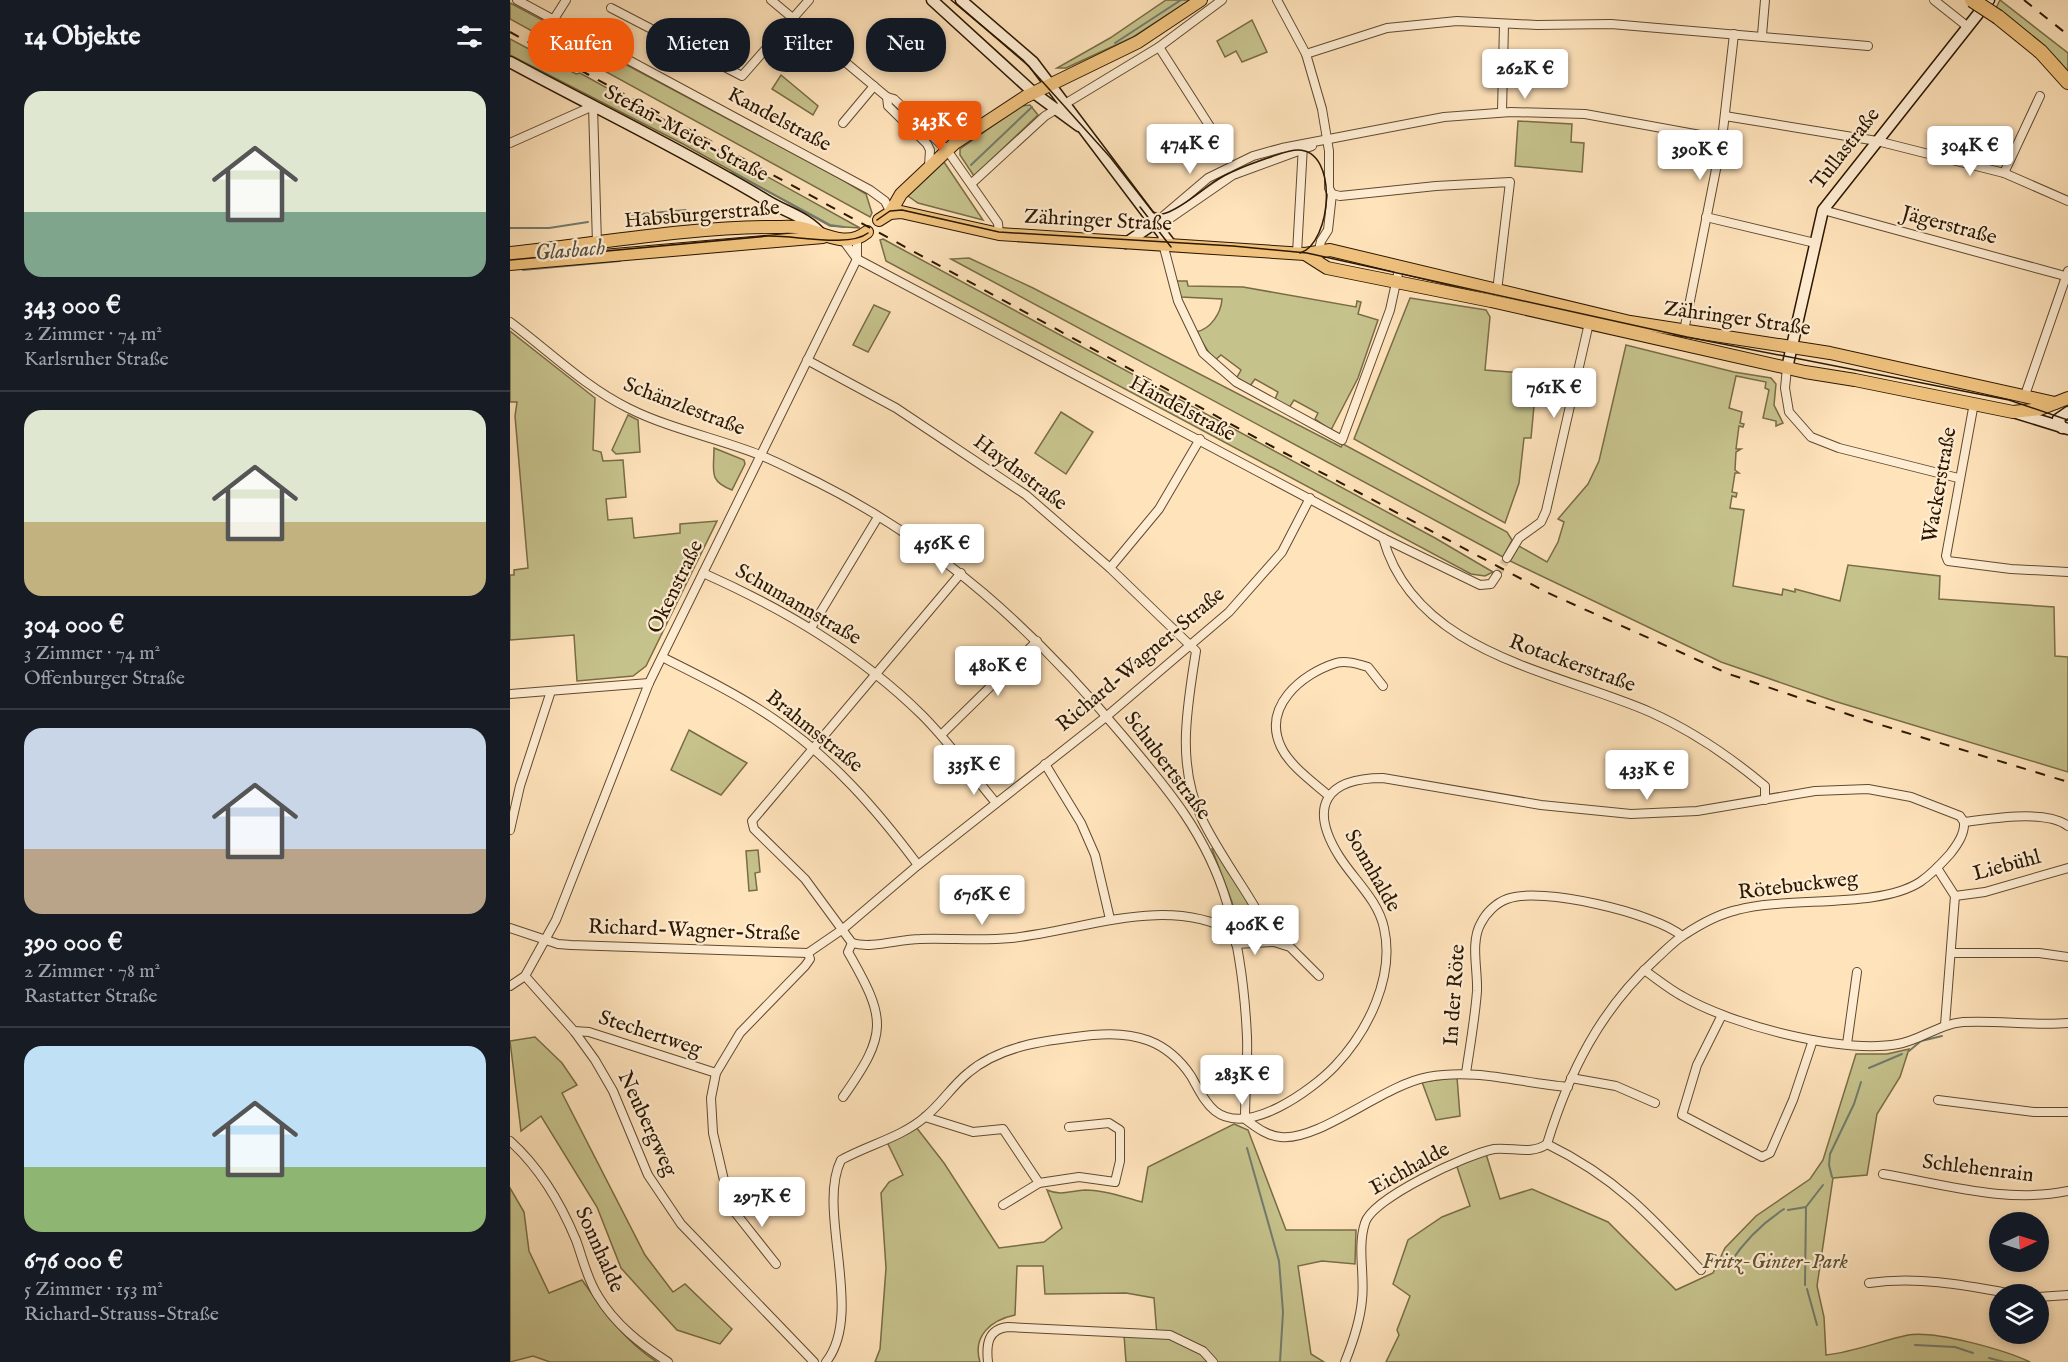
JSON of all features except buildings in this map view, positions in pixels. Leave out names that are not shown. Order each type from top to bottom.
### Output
[{"type":"highway","points":[[1972,0],[1998,17],[2034,46],[2068,82]]},
{"type":"main road","points":[[932,0],[1034,93],[1081,128]]},
{"type":"main road","points":[[961,0],[1021,49],[1052,84],[1081,128],[1162,235],[1134,239],[1124,243]]},
{"type":"main road","points":[[879,220],[890,212],[901,194],[947,150],[1002,111],[1138,42],[1201,0]]},
{"type":"main road","name":"Tullastraße","points":[[1787,368],[1823,210],[1978,14]]},
{"type":"main road","name":"Stefan-Meier-Straße","points":[[510,62],[779,207],[805,218],[822,237]]},
{"type":"main road","name":"Stefan-Meier-Straße","points":[[779,207],[792,227]]},
{"type":"main road","name":"Zähringer Straße","points":[[890,212],[909,213],[999,234],[1124,243],[1162,235],[1301,253],[1337,252],[1397,275],[1589,323],[1787,368],[1974,403],[2065,428]]},
{"type":"main road","points":[[765,227],[766,243]]},
{"type":"main road","name":"Habsburgerstraße","points":[[510,253],[645,237],[765,227],[802,228],[822,237]]},
{"type":"main road","name":"Habsburgerstraße","points":[[510,264],[822,237],[843,240],[862,235]]},
{"type":"main road","points":[[644,251],[645,237]]},
{"type":"main road","name":"Zähringer Straße","points":[[1319,252],[1327,268],[1397,275],[1497,291],[1630,322],[1791,347],[2025,395],[2055,403],[2068,410],[2058,419],[2065,428]]},
{"type":"main road","points":[[2013,412],[2034,410],[2068,398]]},
{"type":"street","name":"Kandelstraße","points":[[517,0],[552,18]]},
{"type":"street","points":[[555,18],[566,0]]},
{"type":"street","points":[[771,0],[793,18],[808,0]]},
{"type":"street","points":[[972,183],[1045,116],[1067,105],[1159,47],[1222,0]]},
{"type":"street","points":[[1277,0],[1306,54],[1322,109],[1327,139],[1329,188],[1332,195],[1328,230],[1319,252]]},
{"type":"street","points":[[1762,35],[1765,0]]},
{"type":"street","points":[[1934,0],[1968,27]]},
{"type":"street","points":[[611,8],[742,76],[762,53]]},
{"type":"street","points":[[1306,54],[1387,28],[1457,21],[1504,24],[1611,24],[1762,35],[1868,46]]},
{"type":"street","points":[[1502,112],[1504,24]]},
{"type":"street","points":[[1684,331],[1722,139],[1734,34]]},
{"type":"street","points":[[1159,47],[1223,147]]},
{"type":"street","name":"Kandelstraße","points":[[634,62],[870,190],[885,201],[890,212]]},
{"type":"street","points":[[854,69],[887,97],[894,99],[947,150],[998,223],[999,234]]},
{"type":"street","points":[[843,123],[874,86]]},
{"type":"street","points":[[2004,173],[2040,96]]},
{"type":"street","points":[[887,97],[888,106],[927,144],[930,150],[929,166]]},
{"type":"street","points":[[510,143],[593,106],[597,244]]},
{"type":"street","points":[[1162,235],[1220,182],[1304,146],[1327,139],[1444,117],[1502,112],[1585,114],[1722,139]]},
{"type":"street","points":[[1725,116],[1877,141],[2004,173],[2068,201]]},
{"type":"street","points":[[927,144],[934,136]]},
{"type":"street","points":[[1304,146],[1270,151],[1230,161],[1178,201],[1169,212],[1162,235],[1187,323],[1203,353],[1236,382],[1342,440],[1374,358],[1390,310],[1397,275]]},
{"type":"street","points":[[1301,253],[1304,146]]},
{"type":"street","points":[[1332,195],[1510,182],[1497,291]]},
{"type":"street","name":"Jägerstraße","points":[[1823,210],[2067,274]]},
{"type":"street","points":[[1706,217],[1815,243]]},
{"type":"street","name":"Okenstraße","points":[[525,976],[546,940],[649,683],[857,259],[862,235]]},
{"type":"street","points":[[843,240],[857,259]]},
{"type":"street","name":"Händelstraße","points":[[857,259],[1383,538],[1480,585],[1491,584],[1497,575]]},
{"type":"street","points":[[2025,395],[2067,274]]},
{"type":"street","name":"Schänzlestraße","points":[[510,322],[573,373],[628,408],[761,456]]},
{"type":"street","points":[[1507,558],[1519,538],[1541,522],[1546,511],[1589,323]]},
{"type":"street","name":"Haydnstraße","points":[[807,360],[896,408],[1026,495],[1110,568],[1188,646]]},
{"type":"street","points":[[1787,368],[1785,388],[1789,412],[1810,437],[1839,448],[1958,478]]},
{"type":"street","name":"Wackerstraße","points":[[1974,403],[1958,478],[1946,556],[1948,561],[2011,569],[2068,572]]},
{"type":"street","points":[[1110,568],[1159,509],[1200,439]]},
{"type":"street","name":"Schubertstraße","points":[[761,456],[822,485],[878,517],[961,573],[1037,641],[1107,716],[1186,813],[1216,872],[1234,932],[1247,1038],[1245,1119]]},
{"type":"street","name":"Richard-Wagner-Straße","points":[[510,928],[558,944],[616,948],[808,953],[843,929],[918,865],[1107,716],[1229,612],[1282,552],[1310,498]]},
{"type":"street","points":[[811,628],[878,517]]},
{"type":"street","name":"Rotackerstraße","points":[[1383,538],[1392,567],[1448,628],[1493,654],[1649,711],[1691,731],[1730,756],[1764,786],[1765,800]]},
{"type":"street","name":"Schumannstraße","points":[[703,573],[811,628],[876,674],[941,735],[996,803]]},
{"type":"street","points":[[852,943],[805,879],[752,825],[754,818],[961,573]]},
{"type":"street","points":[[941,735],[1037,641]]},
{"type":"street","points":[[1188,646],[1196,651],[1185,741],[1188,775],[1201,818],[1248,893],[1274,942]]},
{"type":"street","name":"Brahmsstraße","points":[[662,657],[746,701],[813,749],[870,804],[918,865]]},
{"type":"street","points":[[1383,686],[1368,667],[1337,663],[1291,690],[1279,706],[1276,732],[1281,747],[1291,760],[1329,796],[1343,783],[1365,778],[1383,778],[1601,813],[1679,813],[1815,791],[1868,789],[1911,797],[1960,816],[1964,822],[2033,817],[2053,818],[2068,826]]},
{"type":"street","points":[[510,694],[649,683]]},
{"type":"street","points":[[510,830],[520,786],[551,691]]},
{"type":"street","points":[[1045,764],[1080,823],[1095,855],[1110,919]]},
{"type":"street","name":"Sonnhalde","points":[[1245,1119],[1288,1104],[1334,1067],[1367,1021],[1384,973],[1387,957],[1384,926],[1371,899],[1334,846],[1326,816],[1329,796]]},
{"type":"street","name":"Rötebuckweg","points":[[1547,1144],[1571,1078],[1597,1026],[1619,996],[1682,936],[1737,909],[1777,903],[1890,895],[1919,883],[1937,868],[1957,845],[1965,828],[1964,822]]},
{"type":"street","name":"Liebühl","points":[[1937,868],[1955,896],[1945,1025]]},
{"type":"street","name":"Liebühl","points":[[1955,896],[1985,892],[2068,868]]},
{"type":"street","name":"In der Röte","points":[[1466,1072],[1477,989],[1476,938],[1480,923],[1494,906],[1509,898],[1540,896],[1570,899],[1629,913],[1674,929],[1682,936]]},
{"type":"street","points":[[852,943],[919,939],[1009,938],[1047,933],[1110,919],[1156,915],[1193,918],[1218,924],[1234,932]]},
{"type":"street","points":[[1236,944],[1274,942],[1290,947],[1319,976]]},
{"type":"street","points":[[843,1097],[871,1054],[878,1030],[870,991],[848,952],[852,943]]},
{"type":"street","name":"Stechertweg","points":[[776,1264],[730,1206],[725,1191],[710,1111],[716,1073],[740,1033],[805,966],[810,959],[808,953]]},
{"type":"street","points":[[1951,953],[2038,953],[2068,957]]},
{"type":"street","points":[[1644,970],[1682,997],[1722,1015],[1813,1040],[1847,1044],[1899,1044],[1945,1025],[2068,1023]]},
{"type":"street","points":[[1847,1044],[1857,972]]},
{"type":"street","points":[[510,986],[525,976]]},
{"type":"street","name":"Neubergweg","points":[[525,976],[574,1031],[605,1076],[648,1175],[681,1224],[814,1362]]},
{"type":"street","points":[[1722,1015],[1697,1065],[1682,1115],[1762,1158],[1770,1153],[1793,1100],[1813,1040]]},
{"type":"street","name":"Stechertweg","points":[[574,1031],[590,1032],[716,1073]]},
{"type":"street","points":[[826,1362],[836,1343],[841,1307],[833,1186],[836,1170],[841,1161],[925,1117],[967,1074],[989,1057],[1040,1043],[1121,1033],[1144,1037],[1173,1054],[1214,1110],[1232,1118],[1245,1119],[1271,1135],[1291,1137],[1308,1133],[1411,1081],[1466,1072],[1568,1087]]},
{"type":"street","points":[[1571,1078],[1616,1086],[1655,1103]]},
{"type":"street","points":[[1938,1100],[2034,1112],[2068,1112]]},
{"type":"street","points":[[925,1117],[973,1132],[1004,1129],[1039,1183]]},
{"type":"street","points":[[1003,1205],[1039,1183],[1079,1177],[1115,1182],[1118,1177],[1120,1130],[1109,1123],[1069,1127]]},
{"type":"street","name":"Sonnhalde","points":[[510,1141],[542,1178],[562,1210],[596,1294],[609,1312],[642,1345],[668,1362]]},
{"type":"street","points":[[1547,1144],[1621,1188],[1643,1207],[1701,1270]]},
{"type":"street","name":"Eichhalde","points":[[1345,1362],[1359,1321],[1363,1300],[1365,1222],[1376,1206],[1446,1166],[1486,1151],[1535,1150],[1547,1144]]},
{"type":"street","name":"Schlehenrain","points":[[1883,1174],[2013,1196],[2041,1196],[2068,1191]]},
{"type":"street","points":[[1869,1283],[1892,1280],[1933,1281],[1989,1290]]},
{"type":"street","points":[[2049,1296],[2068,1294]]},
{"type":"street","points":[[988,1362],[986,1346],[991,1334],[998,1328],[1008,1327],[1170,1335],[1203,1351],[1213,1362]]},
{"type":"green space","points":[[1166,0],[1190,0],[1133,37],[1066,68],[1057,68],[1110,38]]},
{"type":"green space","points":[[2000,0],[2068,53],[2068,74],[1996,8]]},
{"type":"green space","points":[[510,3],[538,18],[528,18],[528,29],[510,19]]},
{"type":"green space","points":[[1252,20],[1267,52],[1242,62],[1236,51],[1225,57],[1217,41]]},
{"type":"green space","points":[[510,39],[528,49],[528,64],[510,55]]},
{"type":"green space","points":[[634,69],[841,179],[866,194],[872,213],[870,217],[606,72],[634,72]]},
{"type":"green space","points":[[543,72],[580,73],[860,228],[830,226],[683,144]]},
{"type":"green space","points":[[781,75],[818,106],[813,115],[772,89]]},
{"type":"green space","points":[[1030,105],[1038,115],[974,176],[960,155],[960,149],[1021,106]]},
{"type":"green space","points":[[1518,121],[1572,124],[1571,142],[1584,143],[1582,172],[1515,166]]},
{"type":"green space","points":[[944,162],[983,220],[918,203],[908,196]]},
{"type":"green space","points":[[883,239],[1435,538],[1493,572],[1485,576],[1471,574],[886,261],[880,240]]},
{"type":"green space","points":[[969,258],[1033,288],[1341,447],[1343,444],[1507,532],[1512,540],[1503,557],[951,259]]},
{"type":"green space","points":[[1176,281],[1187,281],[1188,286],[1243,287],[1356,307],[1357,301],[1361,302],[1358,314],[1378,320],[1358,378],[1331,430],[1315,419],[1318,413],[1294,400],[1289,408],[1275,399],[1278,392],[1255,379],[1250,386],[1236,379],[1241,370],[1221,355],[1214,361],[1196,332],[1211,324],[1220,310],[1222,299],[1181,297]]},
{"type":"green space","points":[[1410,298],[1486,310],[1490,317],[1485,370],[1537,374],[1531,438],[1524,438],[1519,483],[1505,523],[1354,439]]},
{"type":"green space","points":[[874,305],[890,312],[868,352],[853,345]]},
{"type":"green space","points":[[510,331],[595,398],[593,450],[601,452],[603,461],[623,460],[626,497],[606,499],[608,520],[632,518],[634,538],[680,533],[680,524],[717,521],[646,666],[633,676],[577,681],[574,635],[510,640],[510,575],[514,575],[514,570],[528,568],[515,416],[517,402],[510,402]]},
{"type":"green space","points":[[1626,345],[1734,372],[1771,378],[1776,384],[1774,405],[1783,423],[1776,426],[1776,421],[1763,418],[1769,390],[1765,388],[1766,382],[1736,376],[1729,408],[1742,412],[1740,423],[1744,424],[1743,427],[1739,426],[1736,449],[1741,449],[1736,452],[1735,470],[1739,473],[1735,473],[1732,492],[1737,493],[1736,497],[1732,496],[1730,508],[1744,510],[1733,586],[1782,595],[1783,589],[1795,592],[1795,589],[1840,601],[1848,565],[1940,576],[1939,599],[2054,607],[2055,656],[2068,657],[2068,772],[1834,701],[1721,662],[1510,561],[1519,546],[1547,562],[1558,542],[1564,522],[1558,519],[1588,484],[1599,461]]},
{"type":"green space","points":[[1061,412],[1093,432],[1066,474],[1035,453]]},
{"type":"green space","points":[[628,415],[638,420],[640,452],[616,454],[612,450]]},
{"type":"green space","points":[[714,448],[744,460],[745,464],[732,490],[724,487],[716,479],[713,469]]},
{"type":"green space","points":[[689,730],[747,763],[721,795],[671,770]]},
{"type":"green space","points":[[1212,849],[1216,849],[1269,935],[1266,937],[1255,941],[1240,938],[1232,902]]},
{"type":"green space","points":[[758,850],[760,872],[755,873],[757,890],[749,891],[746,851]]},
{"type":"green space","points":[[535,1037],[562,1063],[577,1085],[562,1093],[645,1255],[673,1292],[685,1284],[732,1329],[720,1344],[677,1330],[621,1268],[597,1207],[541,1116],[521,1131],[510,1041]]},
{"type":"green space","name":"Fritz-Ginter-Park","points":[[1909,1049],[1900,1077],[1877,1114],[1867,1175],[1833,1178],[1817,1286],[1824,1317],[1826,1355],[1920,1334],[1969,1342],[2030,1362],[1386,1362],[1399,1335],[1397,1330],[1410,1296],[1393,1284],[1408,1240],[1442,1217],[1470,1206],[1456,1164],[1486,1154],[1500,1199],[1532,1189],[1608,1222],[1676,1290],[1713,1273],[1725,1248],[1756,1216],[1810,1179],[1823,1160],[1856,1054],[1887,1054]]},
{"type":"green space","points":[[1457,1077],[1460,1116],[1436,1120],[1422,1082]]},
{"type":"green space","points":[[1234,1124],[1248,1130],[1286,1230],[1356,1230],[1355,1264],[1322,1261],[1298,1266],[1311,1354],[1324,1362],[1126,1362],[1124,1335],[1157,1336],[1154,1298],[1126,1293],[1045,1294],[1043,1266],[1017,1266],[1015,1315],[991,1325],[981,1337],[978,1353],[980,1362],[875,1362],[880,1349],[886,1268],[881,1193],[889,1182],[903,1175],[887,1142],[916,1127],[944,1163],[999,1248],[1044,1242],[1062,1228],[1047,1190],[1061,1193],[1099,1191],[1142,1202],[1148,1167]]},
{"type":"green space","points":[[510,1188],[524,1212],[529,1251],[549,1293],[582,1280],[634,1345],[657,1362],[550,1362],[533,1356],[510,1362]]},
{"type":"waterway","points":[[1115,43],[1181,0]]},
{"type":"waterway","points":[[971,165],[1032,107]]},
{"type":"waterway","points":[[732,172],[830,225],[844,227]]},
{"type":"waterway","points":[[629,215],[686,210]]},
{"type":"waterway","points":[[510,228],[549,228],[588,222]]},
{"type":"waterway","name":"Glasbach","points":[[523,270],[620,261]]},
{"type":"waterway","points":[[1909,1051],[1921,1041],[1942,1036]]},
{"type":"waterway","points":[[1869,1068],[1902,1054]]},
{"type":"waterway","points":[[1832,1177],[1829,1165],[1830,1154],[1854,1104],[1861,1082]]},
{"type":"waterway","points":[[1247,1148],[1279,1261],[1283,1312],[1280,1362]]},
{"type":"waterway","points":[[1805,1285],[1806,1207],[1823,1185]]},
{"type":"waterway","points":[[1788,1210],[1806,1207]]},
{"type":"waterway","points":[[1730,1263],[1754,1233],[1784,1209]]},
{"type":"waterway","points":[[1807,1289],[1817,1325]]},
{"type":"waterway","points":[[1915,1345],[1955,1347],[1973,1353]]},
{"type":"waterway","points":[[1989,1358],[2004,1362]]},
{"type":"tunnel","points":[[1497,575],[1507,558]]},
{"type":"tram line","points":[[951,0],[1023,60],[1110,157],[1153,212],[1163,214],[1172,210],[1212,183],[1256,162],[1291,151],[1298,150],[1311,154],[1320,165],[1325,180],[1326,198],[1319,233],[1311,246],[1300,253]]},
{"type":"tram line","points":[[1140,207],[1171,247]]},
{"type":"tram line","points":[[877,220],[890,211],[902,210],[999,232],[1233,246],[1307,253],[1687,337],[2009,400],[2068,420]]},
{"type":"tram line","points":[[510,260],[768,236],[848,240],[868,233]]},
{"type":"railway","points":[[2024,0],[2068,35]]},
{"type":"railway","points":[[510,32],[1262,441],[1546,592],[1729,674],[1868,721],[2068,782]]}]
